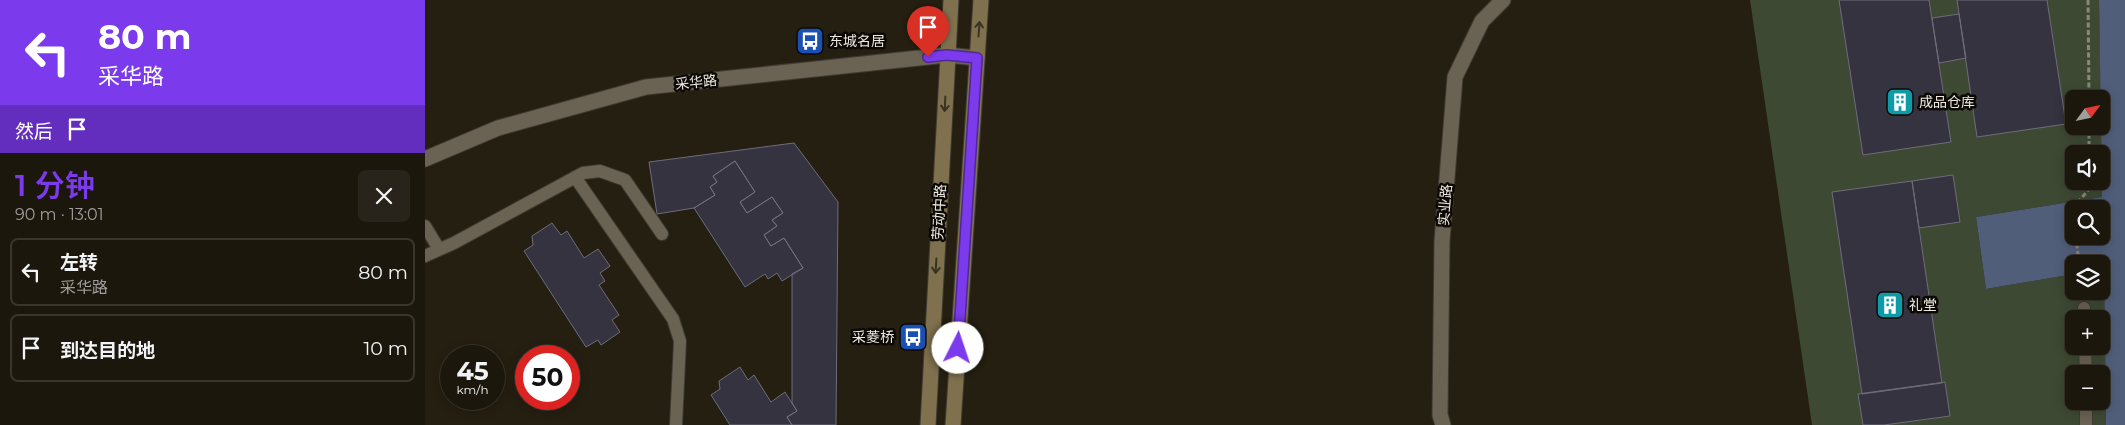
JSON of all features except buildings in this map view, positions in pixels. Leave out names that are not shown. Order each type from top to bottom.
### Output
[{"type":"main road","name":"劳动中路","points":[[928,425],[951,0]]},
{"type":"main road","name":"劳动中路","points":[[953,425],[981,0]]},
{"type":"street","name":"实业路","points":[[1443,425],[1440,415],[1442,241],[1455,77],[1482,20],[1503,0]]},
{"type":"street","name":"采华路","points":[[425,159],[498,128],[645,87],[947,55],[977,58]]},
{"type":"lane","points":[[425,256],[454,243],[583,173],[600,171],[625,180],[662,234]]},
{"type":"lane","points":[[575,177],[673,319],[680,341],[676,425]]},
{"type":"lane","points":[[425,226],[439,249]]},
{"type":"lane","points":[[2086,410],[2087,425]]},
{"type":"path","points":[[2088,0],[2089,90]]},
{"type":"path","points":[[2080,200],[2088,190]]},
{"type":"green space","points":[[1750,0],[2099,0],[2101,90],[2065,90],[2065,135],[2101,135],[2101,145],[2065,145],[2065,190],[2102,190],[2102,197],[2065,200],[2065,203],[1976,217],[1986,289],[2065,276],[2065,300],[2104,300],[2105,310],[2065,310],[2065,355],[2105,355],[2105,365],[2065,365],[2065,410],[2106,410],[2106,425],[1812,425]]},
{"type":"water","points":[[2099,0],[2125,0],[2125,425],[2106,425],[2106,410],[2110,410],[2110,365],[2105,365],[2105,355],[2110,355],[2110,310],[2105,310],[2104,300],[2110,300],[2110,255],[2065,255],[2065,276],[1986,289],[1976,217],[2065,203],[2065,245],[2110,245],[2110,200],[2083,200],[2102,197],[2102,190],[2110,190],[2110,145],[2101,145],[2101,135],[2110,135],[2110,90],[2100,90]]},
{"type":"place","name":"东城名居","points":[[810,41]]},
{"type":"place","name":"成品仓库","points":[[1900,102]]},
{"type":"place","name":"礼堂","points":[[1890,305]]},
{"type":"place","name":"采菱桥","points":[[913,337]]},
{"type":"route","points":[[928,57],[947,55],[977,58],[958,348]]}]
